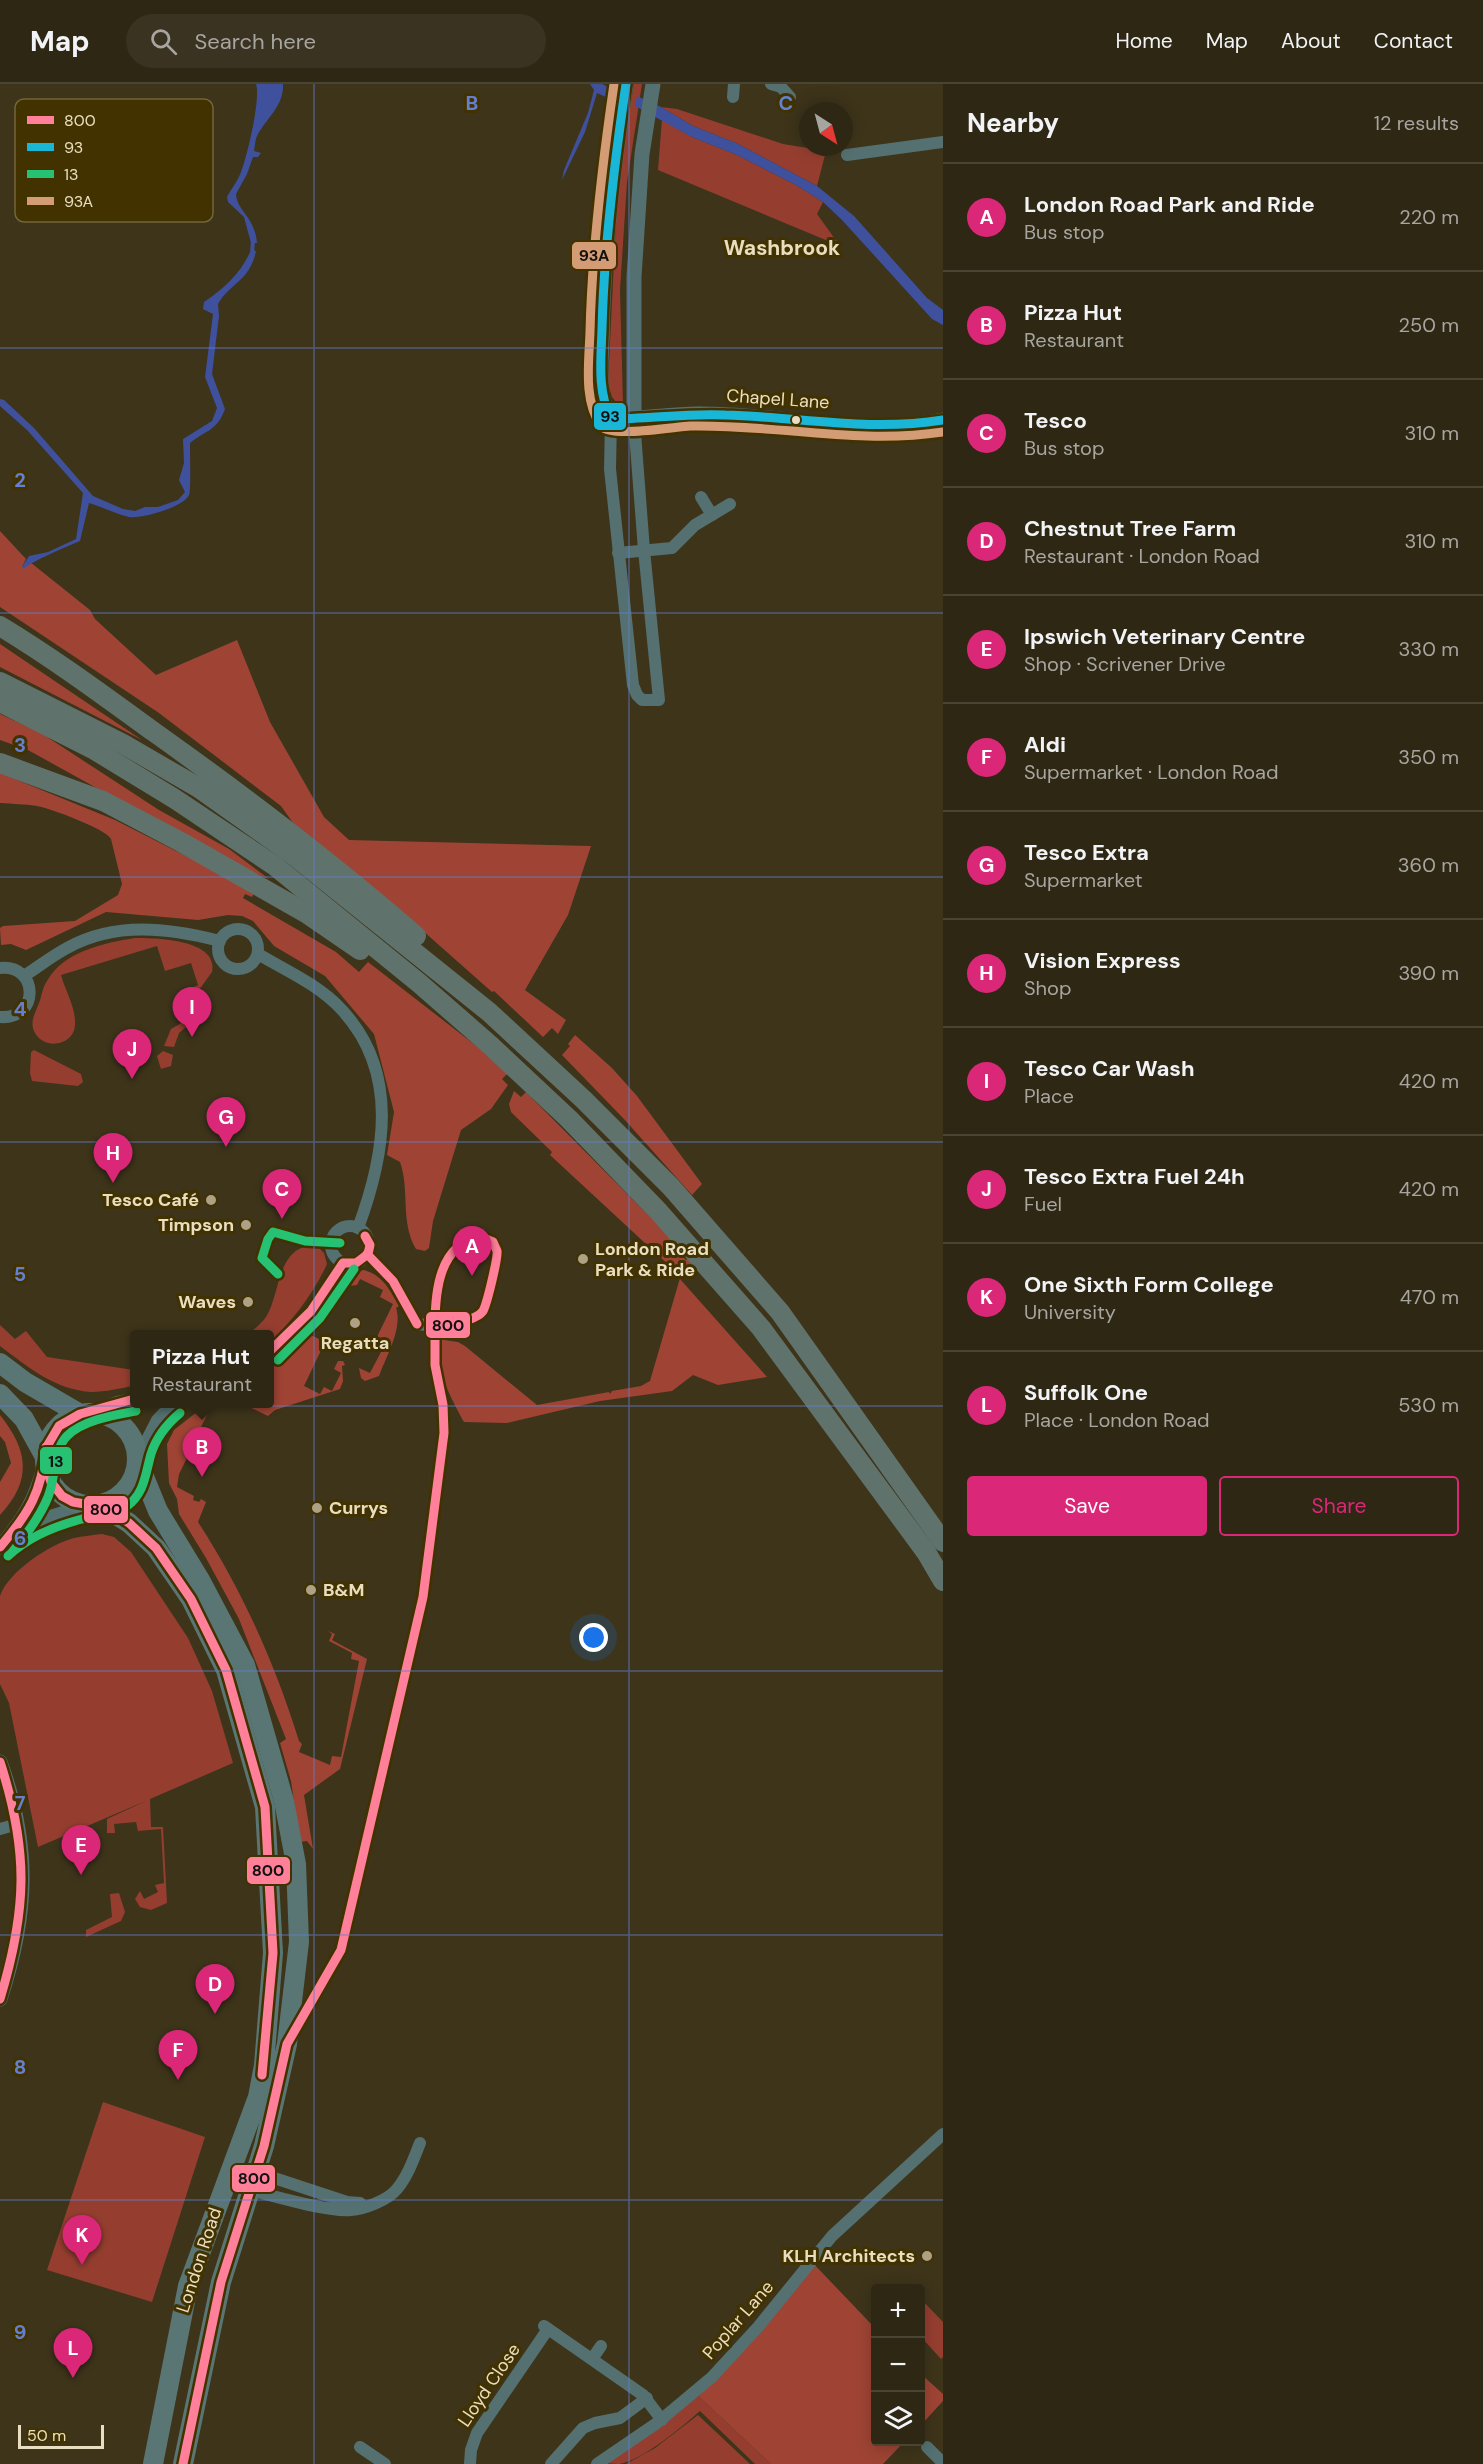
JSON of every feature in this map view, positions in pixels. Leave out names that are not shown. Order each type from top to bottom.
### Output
[{"type":"highway","points":[[0,626],[46,654],[256,805],[364,892],[457,972],[489,1012]]},
{"type":"highway","points":[[0,682],[123,744],[199,788],[292,854],[489,1012],[583,1099],[671,1187],[780,1312],[943,1542]]},
{"type":"highway","points":[[0,702],[93,749],[193,811],[275,866],[419,983],[569,1119],[667,1221],[761,1328],[926,1552],[943,1581]]},
{"type":"highway","points":[[0,763],[103,801],[306,913],[383,966],[419,983]]},
{"type":"main road","points":[[0,1363],[25,1382],[85,1413],[107,1415],[125,1427],[136,1445],[138,1460],[136,1474],[129,1487],[120,1496],[92,1506],[73,1502],[62,1496],[51,1482],[45,1461],[24,1419],[0,1394]]},
{"type":"main road","points":[[45,1461],[51,1437],[59,1426],[85,1413]]},
{"type":"main road","name":"London Road","points":[[138,1460],[158,1511],[200,1580],[245,1665],[284,1801],[296,1864],[299,1942],[287,2044],[264,2146],[249,2179],[221,2282],[183,2464]]},
{"type":"main road","name":"London Road","points":[[92,1506],[110,1511],[129,1523],[156,1548],[191,1599],[226,1670],[265,1807],[273,1953],[264,2065],[258,2097],[190,2277],[153,2464]]},
{"type":"main road","points":[[178,2332],[199,2283],[220,2218],[232,2193],[249,2179],[239,2163],[241,2141]]},
{"type":"street","points":[[626,84],[612,180],[602,325],[601,378],[604,404],[611,419],[610,469],[633,685],[636,695],[642,700],[659,700],[634,420],[634,276],[642,154],[652,90]]},
{"type":"street","points":[[771,84],[781,87],[790,97]]},
{"type":"street","points":[[853,154],[943,142]]},
{"type":"street","name":"Chapel Lane","points":[[611,419],[634,420],[697,414],[900,427],[943,420]]},
{"type":"street","points":[[701,497],[712,514]]},
{"type":"street","points":[[618,553],[672,548],[695,525],[730,504]]},
{"type":"street","points":[[24,976],[68,947],[113,932],[141,928],[165,929],[220,940]]},
{"type":"street","points":[[242,929],[256,939],[258,954],[255,961],[245,968],[230,968],[219,955],[220,940],[230,931],[242,929]]},
{"type":"street","points":[[258,954],[313,985],[343,1011],[366,1045],[374,1064],[384,1105],[380,1146],[371,1192],[358,1228]]},
{"type":"street","points":[[0,968],[10,968],[24,976],[30,990],[27,1005],[15,1015],[0,1017]]},
{"type":"street","points":[[342,1228],[358,1228],[367,1237],[368,1254],[355,1264],[343,1263],[333,1253],[333,1238],[342,1228]]},
{"type":"street","points":[[368,1254],[393,1281],[417,1324],[445,1327]]},
{"type":"street","points":[[274,1347],[296,1327],[336,1276],[343,1263]]},
{"type":"street","points":[[85,1413],[130,1400]]},
{"type":"street","points":[[138,1460],[152,1427],[169,1408]]},
{"type":"street","points":[[3,1544],[34,1500],[45,1461]]},
{"type":"street","points":[[3,1544],[46,1520],[92,1506]]},
{"type":"street","points":[[0,1761],[18,1824],[24,1876],[16,1946],[0,1999]]},
{"type":"street","points":[[0,1829],[18,1824]]},
{"type":"street","name":"Poplar Lane","points":[[597,2464],[662,2420],[695,2393],[725,2363],[832,2236],[943,2134]]},
{"type":"street","points":[[249,2179],[274,2197],[351,2210],[370,2205],[397,2189],[420,2143]]},
{"type":"street","points":[[249,2179],[347,2202],[370,2205]]},
{"type":"street","name":"Lloyd Close","points":[[470,2464],[471,2450],[477,2433],[546,2328],[592,2359]]},
{"type":"street","points":[[601,2346],[592,2359],[647,2398],[662,2420]]},
{"type":"street","points":[[551,2464],[583,2428],[620,2418],[647,2398]]},
{"type":"street","points":[[360,2447],[385,2464]]},
{"type":"street","points":[[927,2447],[943,2463]]},
{"type":"shaded area","points":[[634,84],[642,84],[627,182],[620,290],[623,404],[620,407],[612,397],[608,384],[618,178]]},
{"type":"shaded area","points":[[661,107],[677,109],[783,144],[799,147],[799,156],[825,156],[817,186],[736,143],[693,126]]},
{"type":"shaded area","points":[[662,119],[692,137],[737,155],[796,185],[823,202],[817,214],[840,246],[658,170]]},
{"type":"shaded area","points":[[0,531],[26,559],[22,567],[30,562],[90,610],[95,619],[156,675],[237,640],[270,722],[324,817],[349,840],[591,846],[568,915],[525,990],[566,1020],[558,1034],[552,1028],[543,1037],[494,991],[492,992],[387,899],[293,823],[281,806],[159,713],[0,607]]},
{"type":"shaded area","points":[[0,644],[142,740],[0,667]]},
{"type":"shaded area","points":[[0,714],[41,733],[159,810],[229,849],[269,879],[239,867],[28,750],[0,740]]},
{"type":"shaded area","points":[[0,773],[115,820],[255,891],[252,897],[245,894],[243,898],[336,952],[359,972],[368,962],[508,1073],[502,1079],[508,1085],[491,1109],[461,1130],[433,1221],[429,1248],[425,1251],[416,1249],[411,1239],[400,1162],[387,1155],[394,1112],[374,1034],[325,976],[274,946],[253,921],[242,916],[228,915],[198,920],[106,912],[26,950],[11,944],[1,945],[0,928],[3,926],[75,921],[118,895],[122,884],[111,839],[107,835],[78,820],[44,808],[0,803]]},
{"type":"shaded area","points":[[135,938],[170,940],[196,947],[206,953],[212,961],[212,972],[191,1001],[183,1001],[182,993],[198,985],[191,963],[165,971],[157,946],[61,975],[74,1012],[74,1031],[65,1041],[59,1043],[52,1044],[40,1039],[33,1029],[33,1018],[44,986],[54,971],[64,962],[86,950]]},
{"type":"shaded area","points":[[183,1022],[186,1027],[179,1033],[174,1047],[164,1046],[171,1029]]},
{"type":"shaded area","points":[[575,1035],[612,1068],[637,1096],[702,1184],[692,1195],[624,1119],[562,1055],[570,1046],[568,1044]]},
{"type":"shaded area","points":[[34,1050],[81,1074],[83,1082],[78,1086],[32,1081],[31,1052]]},
{"type":"shaded area","points":[[163,1051],[173,1055],[171,1066],[161,1069],[157,1056]]},
{"type":"shaded area","points":[[514,1091],[521,1097],[526,1092],[676,1243],[685,1255],[683,1257],[686,1260],[688,1258],[694,1266],[680,1279],[767,1377],[718,1385],[693,1375],[672,1391],[600,1401],[507,1423],[464,1422],[441,1371],[437,1339],[458,1342],[465,1346],[537,1405],[609,1392],[610,1394],[612,1391],[641,1386],[650,1381],[680,1278],[550,1155],[552,1152],[511,1112],[509,1104]]},
{"type":"shaded area","points":[[309,1246],[318,1247],[324,1253],[327,1264],[321,1275],[309,1296],[274,1338],[274,1330],[253,1330],[271,1308],[285,1264],[299,1249]]},
{"type":"shaded area","points":[[363,1270],[370,1272],[389,1289],[399,1306],[396,1308],[398,1316],[396,1333],[379,1376],[365,1381],[361,1378],[359,1368],[370,1373],[382,1350],[373,1345],[393,1304],[380,1297],[383,1290],[360,1279],[357,1285],[340,1287],[311,1335],[325,1342],[304,1386],[320,1394],[324,1387],[332,1391],[341,1373],[334,1369],[338,1361],[343,1361],[345,1365],[342,1366],[343,1381],[340,1389],[275,1410],[268,1416],[251,1408],[274,1408],[274,1355],[290,1342],[343,1281]]},
{"type":"shaded area","points":[[0,1325],[15,1339],[26,1331],[47,1357],[130,1369],[130,1387],[92,1392],[66,1387],[43,1376],[0,1346]]},
{"type":"shaded area","points":[[202,1408],[212,1408],[179,1474],[177,1487],[194,1496],[193,1500],[199,1502],[201,1499],[206,1502],[198,1522],[229,1574],[268,1655],[302,1744],[299,1752],[330,1765],[332,1756],[341,1757],[359,1661],[351,1659],[352,1653],[329,1641],[332,1634],[328,1631],[335,1634],[332,1640],[367,1659],[340,1769],[304,1795],[313,1849],[307,1841],[300,1842],[291,1781],[280,1743],[286,1739],[239,1619],[179,1514],[177,1499],[169,1483],[167,1444],[174,1430]]},
{"type":"shaded area","points":[[0,1415],[16,1440],[23,1465],[18,1490],[0,1515],[0,1482],[11,1463],[5,1442],[0,1436]]},
{"type":"shaded area","points":[[102,1534],[114,1537],[131,1552],[188,1638],[212,1691],[233,1763],[150,1799],[151,1827],[163,1827],[167,1903],[151,1910],[140,1907],[135,1899],[140,1891],[144,1899],[158,1892],[155,1885],[164,1883],[161,1829],[138,1831],[136,1822],[114,1824],[115,1833],[107,1833],[107,1819],[148,1800],[38,1847],[9,1703],[0,1684],[0,1596],[4,1587],[31,1560],[53,1546],[74,1538]]},
{"type":"shaded area","points":[[119,1893],[125,1912],[121,1921],[86,1937],[86,1930],[112,1917],[110,1894]]},
{"type":"shaded area","points":[[103,2102],[205,2137],[152,2302],[47,2270]]},
{"type":"shaded area","points":[[810,2260],[871,2324],[871,2446],[900,2446],[883,2464],[771,2464],[695,2393]]},
{"type":"shaded area","points":[[925,2303],[943,2322],[943,2357],[941,2359],[925,2341]]},
{"type":"shaded area","points":[[925,2378],[943,2394],[943,2401],[925,2421]]},
{"type":"shaded area","points":[[695,2393],[771,2464],[755,2464],[700,2411],[662,2442],[639,2457],[619,2464],[600,2462]]},
{"type":"shaded area","points":[[698,2415],[750,2464],[626,2464],[655,2448]]},
{"type":"water","points":[[256,84],[283,84],[283,92],[278,106],[256,138],[254,151],[261,153],[258,157],[253,157],[236,194],[239,205],[256,234],[257,243],[251,243],[244,217],[228,202],[227,197],[240,175],[247,154],[257,102]]},
{"type":"water","points":[[590,84],[602,84],[630,98],[628,107],[597,93],[585,132],[562,180],[588,113],[594,90]]},
{"type":"water","points":[[637,96],[693,126],[736,143],[817,186],[854,216],[927,298],[943,310],[943,325],[932,319],[823,202],[796,185],[737,155],[692,137],[635,106]]},
{"type":"water","points":[[251,250],[256,251],[249,269],[218,304],[219,316],[212,374],[225,409],[215,426],[190,443],[189,495],[171,508],[135,517],[124,516],[89,503],[80,541],[24,569],[22,567],[29,556],[48,552],[76,539],[83,493],[27,430],[0,406],[0,399],[4,400],[34,428],[93,496],[123,509],[135,511],[145,507],[158,507],[178,500],[185,492],[179,480],[184,463],[183,439],[212,421],[217,408],[205,377],[213,314],[203,309],[204,302],[232,279]]},
{"type":"waterway","points":[[252,255],[253,239]]},
{"type":"transit line","name":"93A","points":[[614,84],[595,239],[588,368],[589,393],[595,416],[601,426],[629,432],[690,426],[879,436],[943,432]]},
{"type":"transit line","name":"93","points":[[626,84],[610,206],[603,298],[601,375],[604,397],[611,419],[711,415],[888,425],[943,420]]},
{"type":"transit line","name":"13","points":[[278,1274],[262,1258],[268,1239],[273,1232],[305,1241],[340,1243]]},
{"type":"transit line","name":"800","points":[[345,1263],[356,1263],[368,1254],[370,1245],[365,1236]]},
{"type":"transit line","name":"800","points":[[481,1237],[493,1242],[497,1251],[492,1281],[483,1311],[468,1320],[435,1326],[438,1284],[448,1259],[467,1241],[481,1237]]},
{"type":"transit line","name":"800","points":[[367,1254],[393,1281],[417,1324]]},
{"type":"transit line","name":"800","points":[[274,1347],[311,1311],[343,1263]]},
{"type":"transit line","name":"13","points":[[278,1360],[320,1318],[354,1269]]},
{"type":"transit line","name":"800","points":[[183,2464],[221,2282],[264,2146],[287,2044],[341,1950],[423,1597],[444,1433],[443,1405],[435,1365],[435,1326]]},
{"type":"transit line","name":"800","points":[[130,1400],[80,1414],[59,1426],[46,1448],[45,1464],[51,1482],[62,1496],[73,1502],[110,1511],[129,1523],[156,1548],[191,1599],[226,1670],[265,1807],[273,1953],[262,2075]]},
{"type":"transit line","name":"13","points":[[13,1551],[33,1525],[45,1504],[51,1489],[59,1449],[67,1436],[90,1422],[136,1411]]},
{"type":"transit line","name":"13","points":[[8,1556],[24,1543],[52,1529],[82,1519],[110,1514],[126,1507],[141,1490],[153,1448],[159,1437],[180,1413]]},
{"type":"transit line","name":"800","points":[[0,1547],[19,1523],[32,1501],[41,1477],[46,1447]]},
{"type":"transit line","name":"800","points":[[0,1762],[16,1824],[21,1880],[20,1908],[15,1937],[0,1999]]},
{"type":"place","name":"Tesco Car Wash","points":[[192,1037]]},
{"type":"place","name":"Tesco Extra Fuel 24h","points":[[132,1079]]},
{"type":"place","name":"Tesco Extra","points":[[226,1147]]},
{"type":"place","name":"Vision Express","points":[[113,1183]]},
{"type":"place","name":"Tesco Café","points":[[211,1200]]},
{"type":"place","name":"Tesco","points":[[282,1219]]},
{"type":"place","name":"Timpson","points":[[246,1225]]},
{"type":"place","name":"London Road Park & Ride","points":[[583,1259]]},
{"type":"place","name":"London Road Park and Ride","points":[[472,1276]]},
{"type":"place","name":"Waves","points":[[248,1302]]},
{"type":"place","name":"Regatta","points":[[355,1323]]},
{"type":"place","name":"Pizza Hut","points":[[202,1477]]},
{"type":"place","name":"Currys","points":[[317,1508]]},
{"type":"place","name":"B&M","points":[[311,1590]]},
{"type":"place","name":"Ipswich Veterinary Centre","points":[[81,1875]]},
{"type":"place","name":"Chestnut Tree Farm","points":[[215,2014]]},
{"type":"place","name":"Aldi","points":[[178,2080]]},
{"type":"place","name":"KLH Architects","points":[[927,2256]]},
{"type":"place","name":"One Sixth Form College","points":[[82,2265]]},
{"type":"place","name":"Suffolk One","points":[[73,2378]]},
{"type":"district","name":"Washbrook","points":[[782,248]]}]
